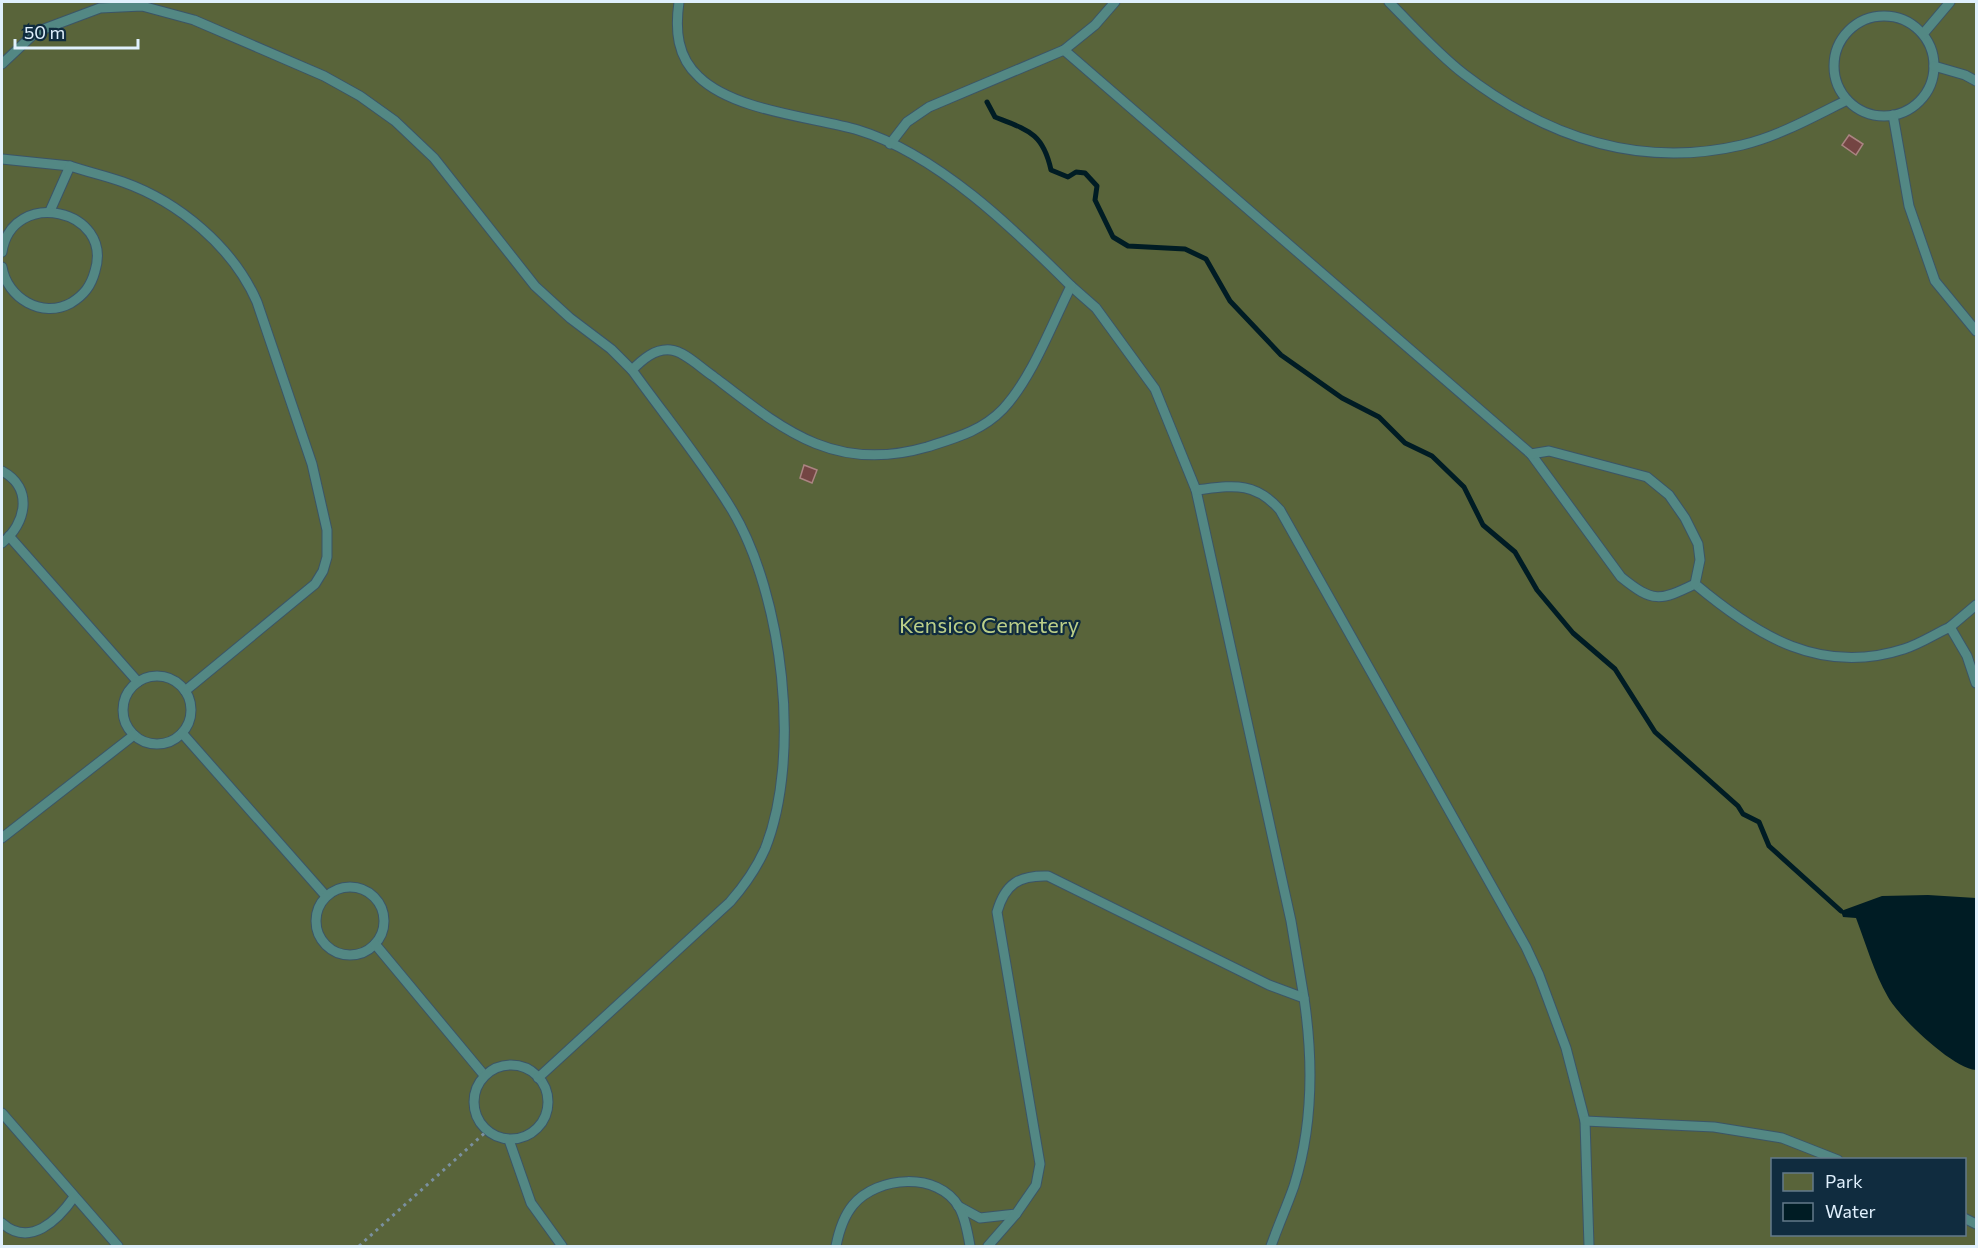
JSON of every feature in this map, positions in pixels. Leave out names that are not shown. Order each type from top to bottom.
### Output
[{"type":"lane","points":[[679,2],[678,43],[686,63],[700,79],[720,91],[754,104],[859,130],[921,160],[962,189],[1036,250],[1096,308],[1155,388],[1196,490],[1297,950],[1304,998],[1311,1060],[1303,1145],[1294,1185],[1271,1246]]},
{"type":"lane","points":[[890,144],[908,122],[928,107],[1064,50],[1095,25],[1114,2]]},
{"type":"lane","points":[[1389,2],[1463,73],[1505,103],[1538,122],[1616,148],[1653,154],[1696,152],[1742,145],[1788,129],[1847,100]]},
{"type":"lane","points":[[1923,34],[1950,2]]},
{"type":"lane","points":[[2,64],[36,32],[100,8],[142,6],[194,20],[324,76],[369,102],[395,121],[441,167],[535,286],[570,318],[611,349],[632,370],[733,511],[754,556],[768,597],[783,689],[779,792],[764,850],[750,878],[730,902],[538,1078]]},
{"type":"lane","points":[[1880,16],[1896,18],[1911,24],[1923,34],[1933,55],[1934,66],[1932,80],[1918,103],[1893,115],[1868,113],[1847,100],[1838,87],[1834,72],[1835,56],[1841,41],[1851,29],[1865,20],[1880,16]]},
{"type":"lane","points":[[1064,50],[1531,454],[1621,577],[1641,593],[1664,598],[1695,584]]},
{"type":"lane","points":[[1934,66],[1977,81]]},
{"type":"lane","points":[[1893,115],[1909,206],[1935,281],[1977,331]]},
{"type":"lane","points":[[2,159],[70,166],[124,182],[163,200],[204,232],[247,277],[268,331],[312,464],[327,530],[327,558],[323,571],[315,584],[185,691]]},
{"type":"lane","points":[[50,211],[70,166]]},
{"type":"lane","points":[[2,252],[14,226],[28,216],[50,211],[67,214],[84,226],[94,241],[98,263],[91,284],[86,291],[66,305],[49,309],[29,304],[15,295],[3,277],[2,267]]},
{"type":"lane","points":[[632,370],[657,351],[672,350],[700,367],[770,420],[818,446],[853,454],[894,453],[911,450],[975,431],[1004,408],[1017,391],[1071,286]]},
{"type":"lane","points":[[1531,454],[1549,451],[1647,477],[1669,495],[1685,518],[1698,544],[1700,560],[1695,584]]},
{"type":"lane","points":[[2,471],[14,481],[21,493],[24,507],[17,529],[5,539],[138,682]]},
{"type":"lane","points":[[1196,490],[1245,486],[1259,491],[1280,510],[1526,946],[1566,1048],[1585,1121],[1589,1246]]},
{"type":"lane","points":[[1695,584],[1754,629],[1789,648],[1826,656],[1863,657],[1905,649],[1950,627],[1977,605]]},
{"type":"lane","points":[[1950,627],[1967,656],[1977,683]]},
{"type":"lane","points":[[153,676],[165,677],[176,681],[185,691],[191,705],[190,717],[182,733],[163,743],[151,743],[134,735],[127,725],[124,707],[129,690],[138,682],[153,676]]},
{"type":"lane","points":[[182,733],[325,895]]},
{"type":"lane","points":[[2,838],[134,735]]},
{"type":"lane","points":[[988,1246],[1016,1214],[1036,1185],[1040,1164],[997,912],[1001,897],[1009,885],[1027,877],[1048,876],[1269,986],[1304,998]]},
{"type":"lane","points":[[345,887],[368,892],[380,905],[384,916],[383,928],[375,944],[356,955],[344,955],[326,946],[319,937],[316,925],[317,912],[325,895],[345,887]]},
{"type":"lane","points":[[375,944],[484,1075]]},
{"type":"lane","points":[[510,1064],[523,1066],[538,1078],[545,1086],[548,1098],[543,1121],[535,1131],[521,1138],[508,1140],[487,1131],[479,1122],[474,1108],[474,1095],[484,1075],[492,1069],[510,1064]]},
{"type":"lane","points":[[3,1118],[118,1246]]},
{"type":"lane","points":[[1585,1121],[1714,1127],[1782,1138],[1833,1158]]},
{"type":"lane","points":[[508,1140],[531,1203],[562,1246]]},
{"type":"lane","points":[[836,1246],[840,1226],[853,1204],[873,1189],[897,1182],[921,1183],[944,1192],[958,1206],[980,1218],[1016,1214]]},
{"type":"lane","points":[[2,1223],[15,1234],[39,1234],[57,1221],[74,1197]]},
{"type":"lane","points":[[958,1206],[970,1246]]},
{"type":"path","points":[[359,1246],[487,1131]]},
{"type":"green space","name":"Kensico Cemetery","points":[[2,2],[1976,2],[1976,1246],[2,1246]]},
{"type":"water","points":[[1928,895],[1976,898],[1976,1070],[1954,1061],[1941,1052],[1903,1017],[1883,988],[1856,918],[1843,917],[1841,911],[1882,896]]},
{"type":"building","points":[[1849,135],[1863,144],[1856,155],[1842,145]]},
{"type":"building","points":[[804,465],[817,470],[812,483],[800,478]]},
{"type":"waterway","points":[[987,102],[995,117],[1025,130],[1038,140],[1044,148],[1051,170],[1068,177],[1076,172],[1085,173],[1097,186],[1095,200],[1113,237],[1128,246],[1185,249],[1206,259],[1230,301],[1281,355],[1342,398],[1379,417],[1405,443],[1432,456],[1464,487],[1483,525],[1515,552],[1537,590],[1573,633],[1615,669],[1655,732],[1738,806],[1743,814],[1759,822],[1769,846],[1841,911]]}]
